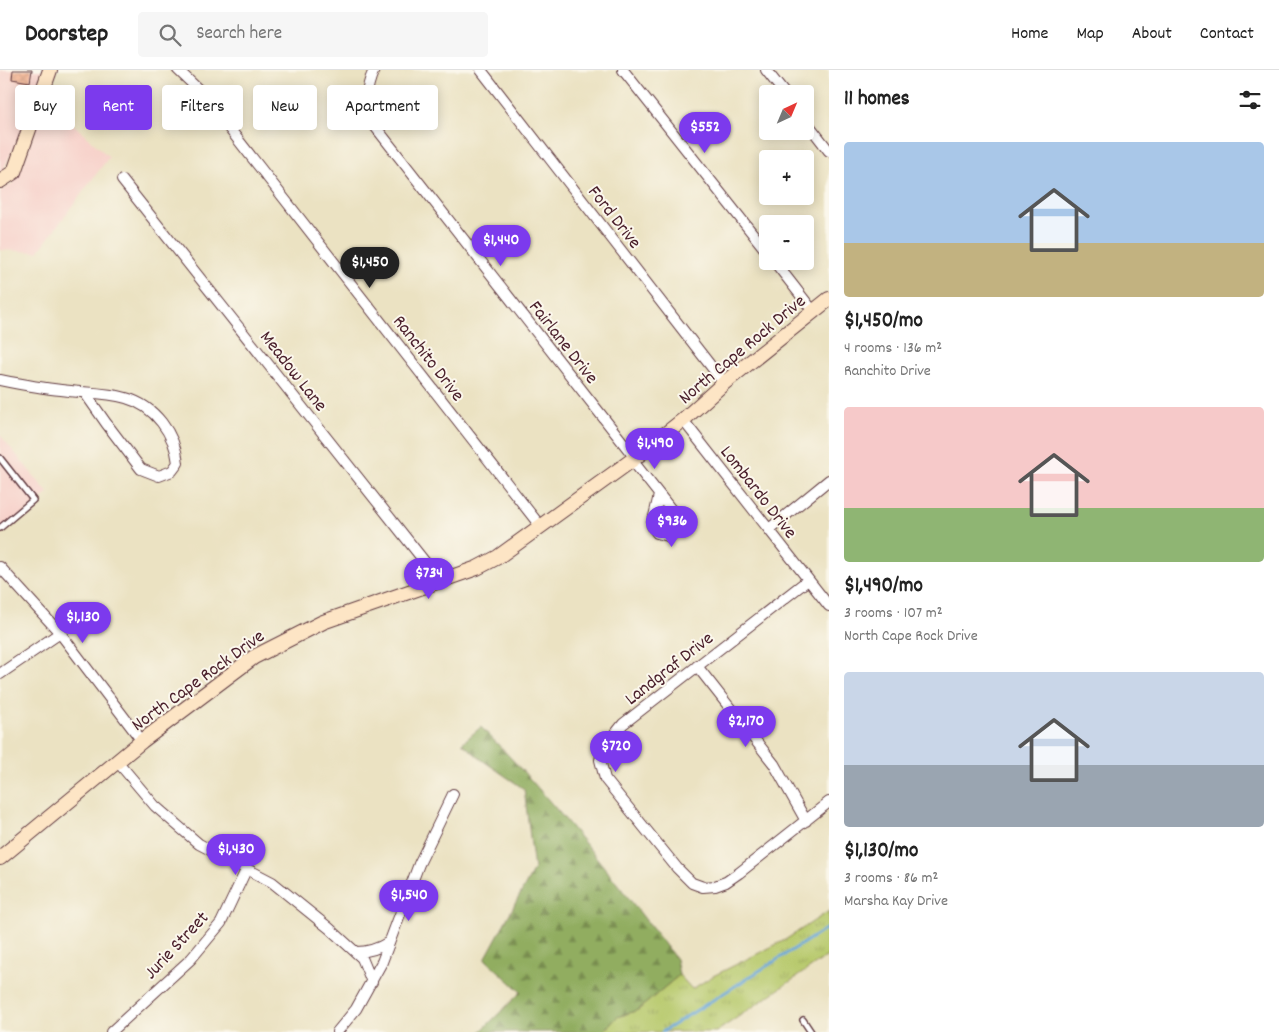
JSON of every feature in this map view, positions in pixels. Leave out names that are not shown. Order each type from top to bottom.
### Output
[{"type":"street","points":[[0,181],[14,172],[50,70]]},
{"type":"street","name":"Ranchito Drive","points":[[178,70],[200,91],[541,527]]},
{"type":"street","name":"Fairlane Drive","points":[[374,70],[368,87],[367,97],[369,116],[374,125],[634,459],[659,495]]},
{"type":"street","name":"Ford Drive","points":[[481,70],[724,383]]},
{"type":"street","points":[[623,70],[759,242]]},
{"type":"street","points":[[766,70],[778,85]]},
{"type":"street","points":[[814,131],[829,150]]},
{"type":"street","name":"Meadow Lane","points":[[122,180],[440,581]]},
{"type":"street","points":[[781,270],[813,311]]},
{"type":"street","name":"North Cape Rock Drive","points":[[0,858],[142,741],[254,657],[323,622],[477,568],[498,556],[634,459],[683,420],[724,383],[829,299]]},
{"type":"street","points":[[0,380],[51,389],[102,393],[128,398],[150,410],[164,423],[177,450],[178,463],[172,471],[159,476],[141,469],[85,393]]},
{"type":"street","name":"Lombardo Drive","points":[[683,420],[829,606]]},
{"type":"street","points":[[769,529],[829,480]]},
{"type":"street","points":[[0,566],[60,633],[142,741]]},
{"type":"street","name":"Landgraf Drive","points":[[808,580],[624,724],[612,736],[604,748],[600,760],[605,779],[677,868],[692,883],[703,887],[726,882],[829,802]]},
{"type":"street","points":[[0,674],[60,633]]},
{"type":"street","points":[[697,666],[774,764],[806,821]]},
{"type":"street","points":[[117,761],[155,806],[199,844],[272,882],[356,952],[362,958],[372,982]]},
{"type":"street","points":[[337,1032],[356,1009],[382,962],[419,864],[453,794]]},
{"type":"street","name":"Jurie Street","points":[[111,1032],[191,959],[221,923],[247,868]]},
{"type":"street","points":[[356,952],[368,952],[380,948],[389,942]]},
{"type":"lane","points":[[0,458],[33,500],[0,528]]},
{"type":"lane","points":[[803,1020],[812,1032]]},
{"type":"shaded area","points":[[0,70],[43,70],[38,85],[15,85],[15,130],[21,130],[0,174]]},
{"type":"shaded area","points":[[75,126],[109,157],[38,252],[0,250],[0,191],[12,184],[22,168],[35,130],[75,130]]},
{"type":"shaded area","points":[[0,435],[48,493],[0,535]]},
{"type":"green space","points":[[481,727],[508,754],[558,811],[676,959],[679,975],[638,1010],[617,1017],[603,1032],[480,1032],[521,992],[485,959],[534,869],[524,789],[482,760],[462,743]]},
{"type":"green space","points":[[829,911],[829,955],[716,1032],[603,1032],[617,1017],[638,1010],[679,975],[692,989],[713,976],[785,940]]},
{"type":"building","points":[[13,70],[32,70],[30,82],[12,79]]},
{"type":"waterway","points":[[662,1032],[829,927]]}]
